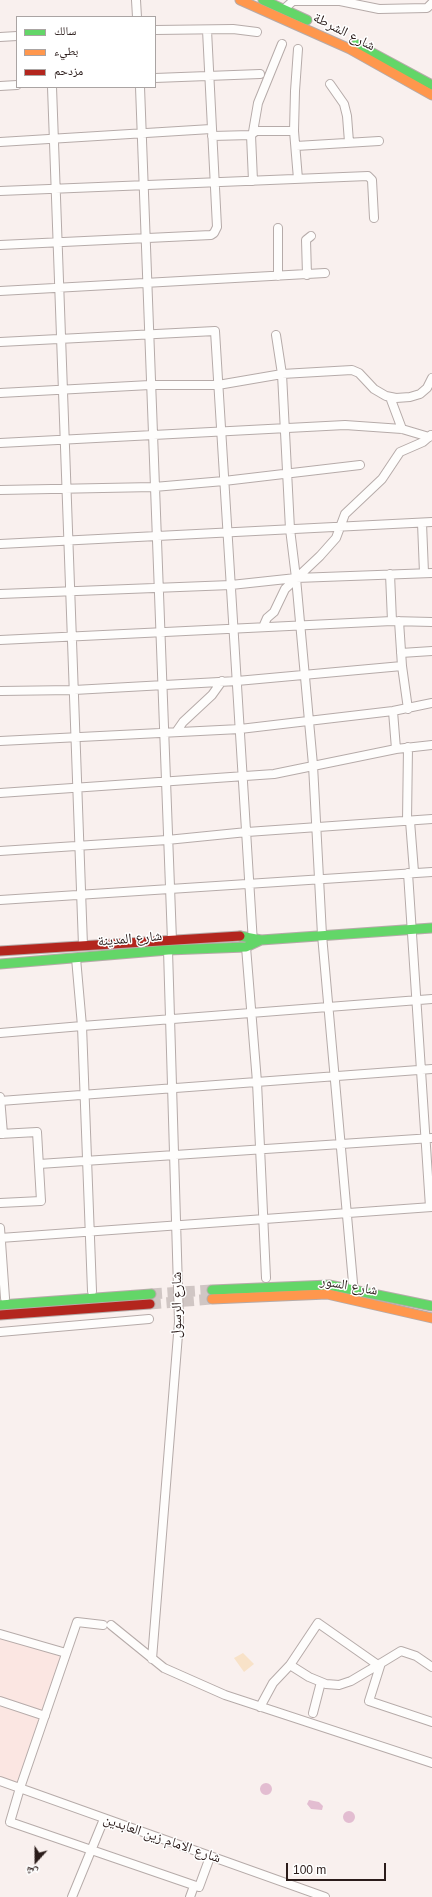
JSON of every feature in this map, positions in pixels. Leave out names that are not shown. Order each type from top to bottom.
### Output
[{"type":"main road","name":"شارع الشرطة","points":[[240,0],[350,49],[432,96]]},
{"type":"main road","name":"شارع الشرطة","points":[[263,0],[376,53],[432,84]]},
{"type":"main road","name":"شارع المدينة","points":[[0,964],[322,935],[432,928]]},
{"type":"main road","name":"شارع المدينة","points":[[0,951],[242,936],[253,942]]},
{"type":"main road","name":"شارع السور","points":[[432,1306],[355,1289],[318,1284],[212,1294],[319,1294],[354,1300],[432,1318]]},
{"type":"main road","points":[[2,1301],[151,1294]]},
{"type":"main road","points":[[0,1315],[150,1304]]},
{"type":"street","points":[[136,0],[137,16]]},
{"type":"street","points":[[284,9],[293,1],[340,0],[379,9],[427,8],[432,3]]},
{"type":"street","points":[[156,30],[233,29],[257,32]]},
{"type":"street","points":[[0,245],[211,235],[214,233],[217,227],[207,30]]},
{"type":"street","points":[[0,37],[16,36]]},
{"type":"street","points":[[253,181],[252,134],[258,103],[282,44]]},
{"type":"street","points":[[298,50],[294,91],[294,131],[298,179]]},
{"type":"street","points":[[156,78],[260,74]]},
{"type":"street","points":[[330,84],[344,104],[347,116],[349,142]]},
{"type":"street","points":[[0,86],[16,85]]},
{"type":"street","points":[[52,88],[83,945]]},
{"type":"street","points":[[140,88],[159,632],[172,940]]},
{"type":"street","points":[[0,142],[141,134],[211,132],[252,134],[294,131]]},
{"type":"street","points":[[296,146],[379,141]]},
{"type":"street","points":[[0,191],[371,177],[374,218]]},
{"type":"street","points":[[278,228],[278,276]]},
{"type":"street","points":[[307,275],[306,240],[311,236]]},
{"type":"street","points":[[0,291],[325,274]]},
{"type":"street","points":[[0,342],[215,331],[250,883],[253,942],[250,1014],[257,1082],[266,1278]]},
{"type":"street","points":[[276,334],[282,374],[290,529],[296,578],[313,765],[322,935],[355,1289],[354,1300]]},
{"type":"street","points":[[0,393],[150,385],[218,385],[282,374],[354,370],[374,390],[390,397],[410,397],[420,394],[427,388],[432,378]]},
{"type":"street","points":[[390,397],[402,429]]},
{"type":"street","points":[[0,442],[345,425],[402,429],[430,436]]},
{"type":"street","points":[[262,627],[267,618],[273,613],[283,592],[324,552],[338,536],[341,527],[341,520],[344,514],[382,479],[397,455],[403,450],[430,436]]},
{"type":"street","points":[[0,490],[154,487],[224,481],[360,465]]},
{"type":"street","points":[[0,544],[228,534],[290,529],[432,522]]},
{"type":"street","points":[[0,594],[231,585],[296,578],[428,573],[422,523]]},
{"type":"street","points":[[390,574],[395,621],[401,653],[408,709]]},
{"type":"street","points":[[0,640],[159,632],[234,630],[262,627],[395,621],[432,622]]},
{"type":"street","points":[[401,653],[432,651]]},
{"type":"street","points":[[0,691],[74,690],[305,676],[402,666]]},
{"type":"street","points":[[176,732],[183,722],[212,695],[222,681]]},
{"type":"street","points":[[0,741],[240,729],[394,711],[432,703]]},
{"type":"street","points":[[394,711],[396,749]]},
{"type":"street","points":[[0,793],[274,774],[396,749],[432,745]]},
{"type":"street","points":[[0,1238],[431,1207],[429,1138],[421,1070],[412,930],[408,748]]},
{"type":"street","points":[[0,851],[167,840],[247,832],[432,820]]},
{"type":"street","points":[[0,900],[432,872]]},
{"type":"street","name":"شارع الرسول","points":[[152,1659],[179,1322],[168,950]]},
{"type":"street","points":[[76,958],[82,1026],[92,1291]]},
{"type":"street","points":[[0,1033],[432,999]]},
{"type":"street","points":[[0,1101],[432,1069]]},
{"type":"street","points":[[0,1097],[2,1134],[37,1132],[41,1201],[0,1203]]},
{"type":"street","points":[[39,1164],[429,1138]]},
{"type":"street","points":[[0,1228],[2,1301]]},
{"type":"street","points":[[0,1332],[150,1319]]},
{"type":"street","points":[[210,1857],[199,1888],[10,1822],[20,1788],[77,1622],[107,1625],[164,1668],[225,1695],[432,1763]]},
{"type":"street","points":[[260,1707],[274,1683],[290,1665],[318,1623],[380,1664]]},
{"type":"street","points":[[0,1634],[66,1653]]},
{"type":"street","points":[[290,1665],[309,1677],[335,1685],[345,1684],[401,1651],[416,1656],[432,1667]]},
{"type":"street","points":[[380,1664],[370,1700],[432,1722]]},
{"type":"street","points":[[314,1712],[322,1682]]},
{"type":"street","points":[[0,1701],[45,1716]]},
{"type":"street","name":"شارع الامام زين العابدين","points":[[0,1781],[325,1897]]},
{"type":"street","points":[[72,1897],[104,1819]]},
{"type":"street","points":[[190,1897],[194,1886]]},
{"type":"shaded area","points":[[0,1634],[66,1653],[20,1788],[0,1781]]},
{"type":"shaded area","points":[[243,1653],[254,1664],[244,1672],[234,1658]]},
{"type":"shaded area","points":[[266,1783],[270,1785],[272,1789],[270,1793],[266,1795],[262,1793],[260,1789],[262,1785]]},
{"type":"shaded area","points":[[309,1800],[319,1802],[323,1806],[322,1810],[311,1809],[307,1804]]},
{"type":"shaded area","points":[[349,1811],[353,1813],[355,1817],[353,1821],[349,1823],[345,1821],[343,1817],[345,1813]]},
{"type":"tunnel","points":[[151,1294],[212,1290]]},
{"type":"tunnel","points":[[150,1304],[212,1299]]},
{"type":"traffic: fast","points":[[263,0],[307,20]]},
{"type":"traffic: fast","points":[[356,44],[432,85]]},
{"type":"traffic: fast","points":[[240,936],[261,940],[432,928]]},
{"type":"traffic: fast","points":[[0,964],[168,950],[246,947],[261,940]]},
{"type":"traffic: fast","points":[[212,1290],[329,1285],[432,1306]]},
{"type":"traffic: fast","points":[[0,1305],[151,1294]]},
{"type":"traffic: slow","points":[[240,0],[350,49],[432,95]]},
{"type":"traffic: slow","points":[[212,1299],[327,1294],[432,1318]]},
{"type":"traffic: jam","points":[[0,951],[240,936]]},
{"type":"traffic: jam","points":[[0,1315],[150,1304]]}]
